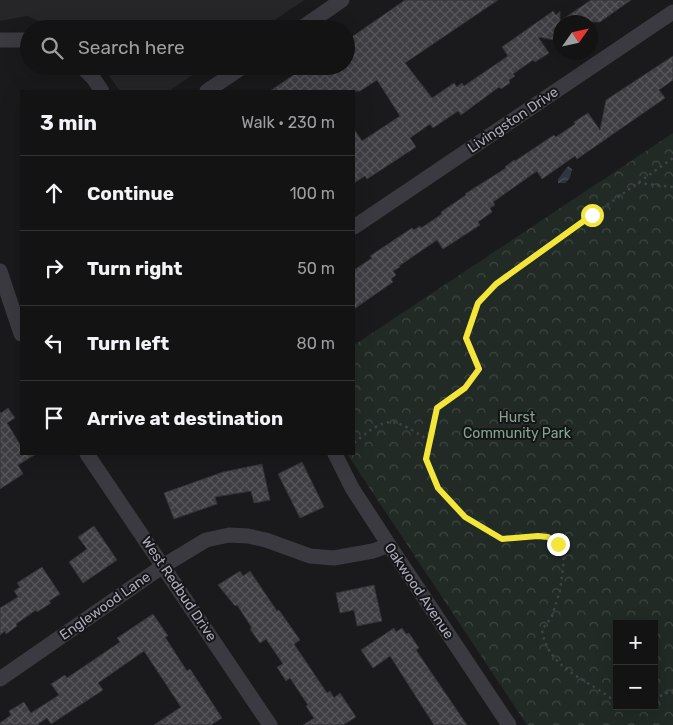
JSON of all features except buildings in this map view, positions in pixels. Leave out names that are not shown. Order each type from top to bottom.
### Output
[{"type":"street","points":[[313,20],[342,0]]},
{"type":"street","name":"Livingston Drive","points":[[355,226],[673,12]]},
{"type":"street","points":[[0,40],[20,40]]},
{"type":"street","points":[[90,75],[101,90]]},
{"type":"street","points":[[208,90],[231,75]]},
{"type":"street","points":[[0,271],[20,331]]},
{"type":"street","name":"West Redbud Drive","points":[[88,455],[270,725]]},
{"type":"street","name":"Oakwood Avenue","points":[[336,455],[352,488],[509,725]]},
{"type":"street","name":"Englewood Lane","points":[[0,679],[163,566],[206,540],[228,535],[248,536],[266,540],[310,556],[334,558],[373,551],[389,545]]},
{"type":"path","points":[[613,700],[602,691],[570,672],[550,654],[544,638],[542,630],[552,616],[560,591],[564,560],[558,544],[548,537],[538,536],[502,539],[465,517],[438,488],[426,459],[437,408],[465,388],[479,369],[466,338],[478,303],[496,284],[673,158]]},
{"type":"path","points":[[638,183],[673,186]]},
{"type":"path","points":[[355,442],[379,424],[393,421],[430,441]]},
{"type":"path","points":[[658,697],[673,690]]},
{"type":"shaded area","points":[[0,0],[304,0],[275,20],[36,20],[27,16],[0,21]]},
{"type":"shaded area","points":[[108,75],[193,75],[170,90],[119,90]]},
{"type":"green space","name":"Hurst Community Park","points":[[673,133],[673,725],[527,725],[348,455],[355,455],[355,344]]},
{"type":"water","points":[[568,166],[572,169],[570,178],[565,183],[558,183],[558,179]]},
{"type":"route","points":[[558,544],[548,537],[538,536],[502,539],[465,517],[438,488],[426,459],[437,408],[465,388],[479,369],[466,338],[478,303],[496,284],[592,215]]}]
